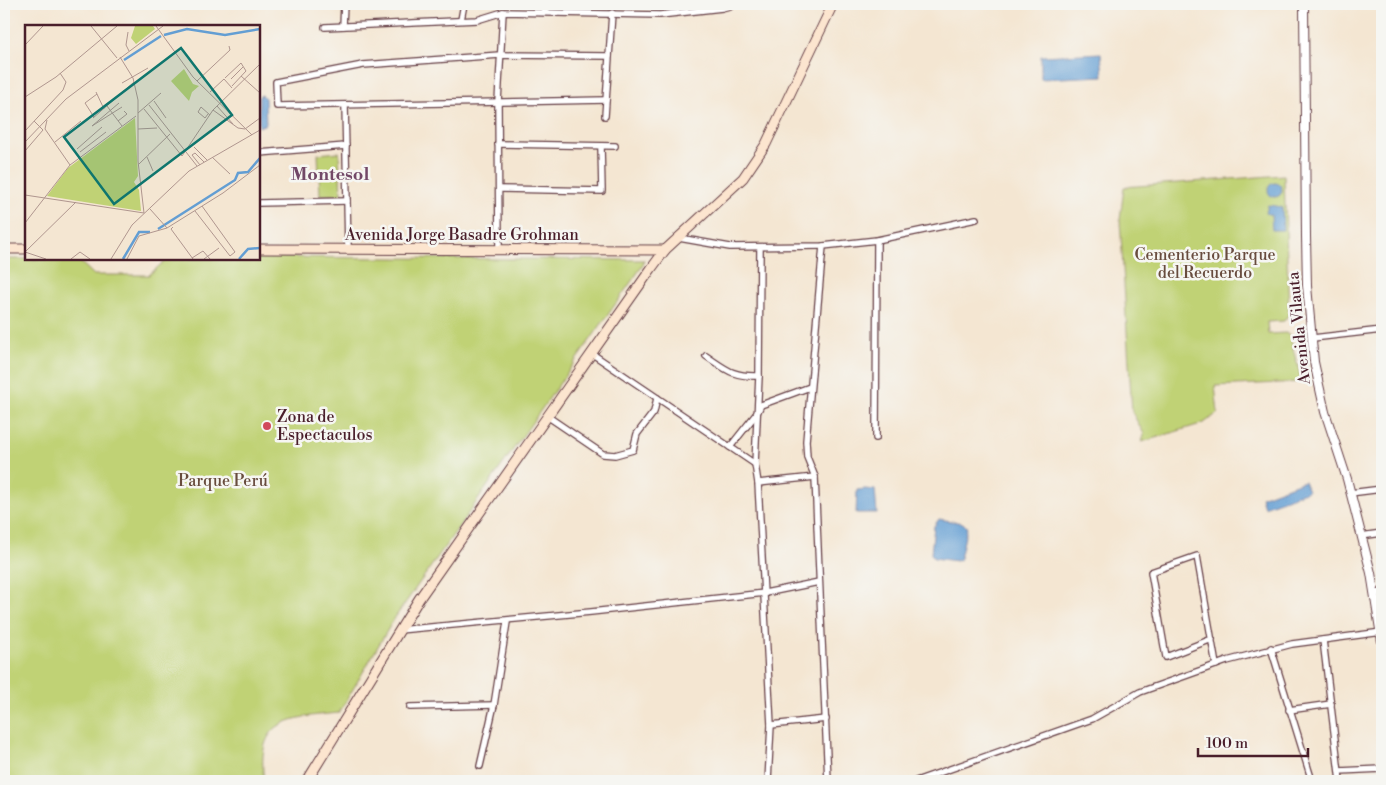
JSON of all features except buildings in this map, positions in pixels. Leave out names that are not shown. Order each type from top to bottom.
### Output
[{"type":"main road","points":[[307,781],[399,630],[591,353],[665,250],[744,178],[754,164],[766,144],[832,4]]},
{"type":"main road","points":[[4,249],[25,249]]},
{"type":"main road","name":"Avenida Jorge Basadre Grohman","points":[[260,249],[665,250]]},
{"type":"street","points":[[343,26],[344,4]]},
{"type":"street","points":[[461,20],[464,4]]},
{"type":"street","points":[[325,27],[477,20],[503,12],[688,13],[737,4]]},
{"type":"street","name":"Avenida Vilauta","points":[[1304,4],[1307,286],[1312,338],[1319,389],[1378,593],[1382,642]]},
{"type":"street","points":[[499,250],[498,102],[503,12]]},
{"type":"street","points":[[605,116],[612,14]]},
{"type":"street","points":[[606,100],[277,106],[276,82],[364,65],[500,55],[609,56]]},
{"type":"street","points":[[346,105],[348,249]]},
{"type":"street","points":[[498,144],[615,146]]},
{"type":"street","points":[[260,154],[346,146]]},
{"type":"street","points":[[498,189],[602,191],[602,146]]},
{"type":"street","points":[[260,203],[347,201]]},
{"type":"street","points":[[679,238],[710,244],[760,248],[823,246],[877,240],[976,219]]},
{"type":"street","points":[[876,438],[877,240]]},
{"type":"street","points":[[823,246],[810,387],[807,457],[815,477],[828,781]]},
{"type":"street","points":[[760,248],[759,376],[755,464],[758,483],[765,592],[771,725],[768,781]]},
{"type":"street","points":[[1312,338],[1382,330]]},
{"type":"street","points":[[591,353],[755,464]]},
{"type":"street","points":[[706,356],[733,374],[742,377],[759,376]]},
{"type":"street","points":[[730,447],[757,414],[761,405],[810,387]]},
{"type":"street","points":[[547,416],[603,454],[615,456],[633,450],[640,428],[654,412],[657,398]]},
{"type":"street","points":[[758,483],[815,477]]},
{"type":"street","points":[[1350,493],[1382,489]]},
{"type":"street","points":[[1361,536],[1382,533]]},
{"type":"street","points":[[1212,639],[1166,657],[1151,572],[1198,556],[1212,639],[1216,665]]},
{"type":"street","points":[[399,630],[508,622],[765,592],[819,582]]},
{"type":"street","points":[[480,766],[494,705],[508,622]]},
{"type":"street","points":[[916,781],[1092,719],[1140,692],[1216,665],[1272,648],[1382,632]]},
{"type":"street","points":[[1323,640],[1340,781]]},
{"type":"street","points":[[1272,648],[1289,710],[1312,781]]},
{"type":"street","points":[[1289,710],[1331,704]]},
{"type":"street","points":[[410,707],[494,705]]},
{"type":"street","points":[[771,725],[826,719]]},
{"type":"street","points":[[1339,771],[1382,768]]},
{"type":"green space","points":[[339,152],[341,195],[320,195],[318,154]]},
{"type":"green space","name":"Cementerio Parque del Recuerdo","points":[[1284,175],[1289,314],[1284,321],[1267,322],[1268,334],[1286,333],[1291,337],[1301,382],[1215,386],[1218,413],[1204,423],[1142,442],[1144,434],[1132,412],[1120,220],[1124,187]]},
{"type":"green space","name":"Parque Perú","points":[[260,257],[644,260],[643,265],[394,619],[339,713],[290,720],[279,726],[271,734],[265,745],[263,760],[264,781],[4,781],[4,259],[78,260],[94,275],[149,275],[166,260],[260,260]]},
{"type":"water","points":[[1101,53],[1103,76],[1041,79],[1041,56]]},
{"type":"water","points":[[260,96],[265,98],[266,124],[260,127]]},
{"type":"water","points":[[1275,183],[1280,185],[1282,190],[1280,195],[1275,197],[1270,195],[1268,190],[1270,185]]},
{"type":"water","points":[[1268,205],[1282,207],[1283,230],[1272,230],[1271,215],[1266,213]]},
{"type":"water","points":[[1304,481],[1308,491],[1264,507],[1261,497]]},
{"type":"water","points":[[857,490],[875,490],[877,513],[856,513]]},
{"type":"water","points":[[939,519],[963,523],[967,527],[960,559],[956,561],[934,558],[931,554],[934,526]]},
{"type":"place","name":"Zona de Espectaculos","points":[[267,426]]},
{"type":"district","name":"Montesol","points":[[330,174]]}]
